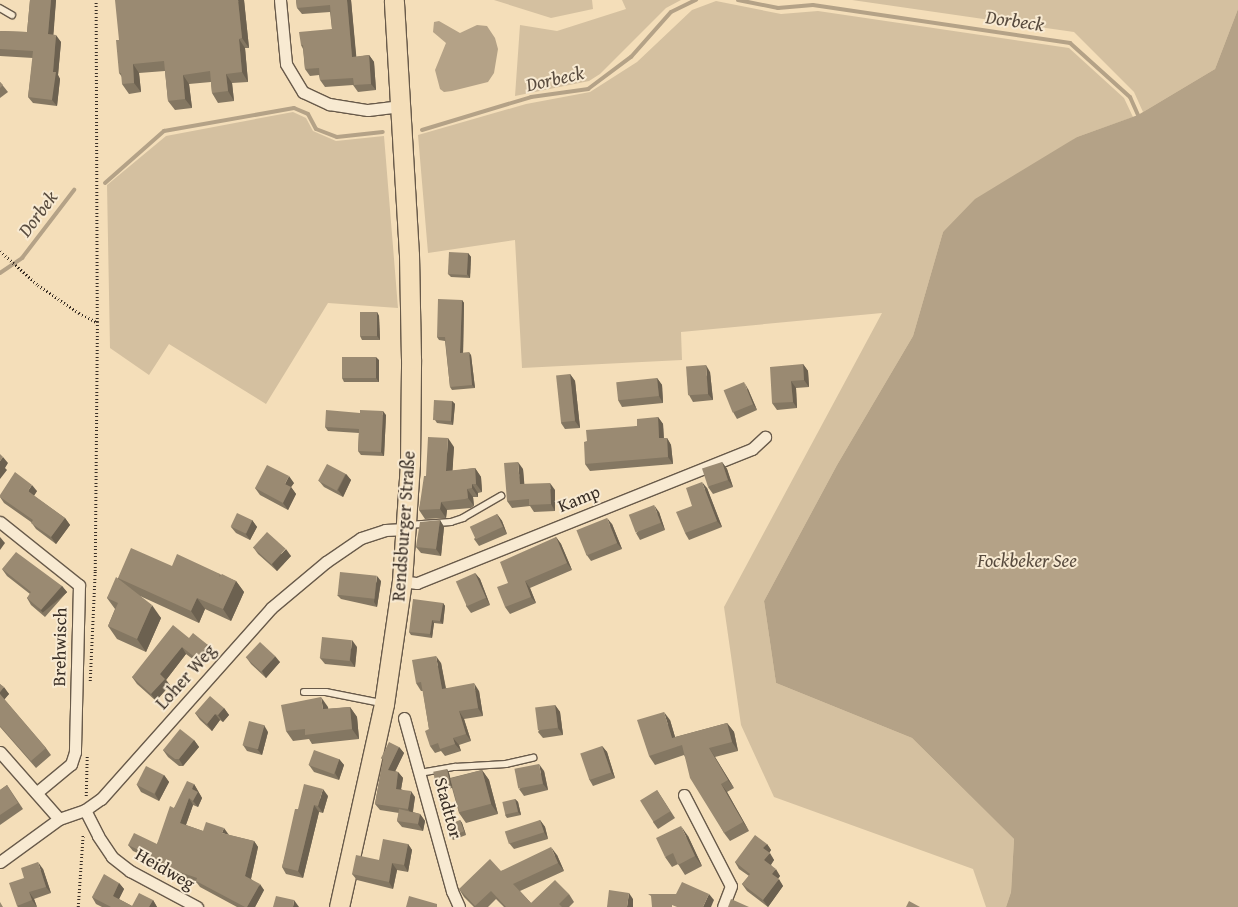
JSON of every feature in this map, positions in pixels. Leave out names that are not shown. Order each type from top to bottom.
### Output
[{"type":"main road","name":"Rendsburger Straße","points":[[340,907],[384,704],[402,581],[410,463],[409,255],[394,0]]},
{"type":"street","points":[[280,0],[286,64],[303,92],[329,104],[368,110],[400,106]]},
{"type":"street","name":"Kamp","points":[[402,581],[417,583],[752,449],[766,437]]},
{"type":"street","name":"Brehwisch","points":[[0,522],[80,586],[75,752],[71,764],[36,793]]},
{"type":"street","name":"Loher Weg","points":[[0,862],[59,819],[85,810],[101,799],[271,608],[326,562],[361,538],[385,530],[406,527]]},
{"type":"street","name":"Stadttor","points":[[404,718],[452,891],[459,907]]},
{"type":"street","points":[[0,752],[59,819]]},
{"type":"street","points":[[684,795],[731,886],[723,907]]},
{"type":"street","name":"Heidweg","points":[[85,810],[98,836],[112,857],[130,871],[197,907]]},
{"type":"lane","points":[[0,8],[12,15]]},
{"type":"lane","points":[[406,527],[452,522],[463,518],[501,496]]},
{"type":"lane","points":[[304,692],[326,692],[384,704]]},
{"type":"lane","points":[[420,773],[506,764],[532,758]]},
{"type":"path","points":[[90,690],[95,571],[97,322],[96,0]]},
{"type":"path","points":[[0,251],[22,268],[38,285],[79,313],[97,322]]},
{"type":"path","points":[[78,907],[88,750]]},
{"type":"shaded area","points":[[494,0],[592,0],[593,9],[551,18]]},
{"type":"shaded area","points":[[622,0],[681,0],[666,8],[600,74],[589,81],[515,96],[520,25],[557,31],[626,9]]},
{"type":"shaded area","points":[[852,0],[1238,0],[1238,9],[1215,69],[1143,112],[1134,92],[1074,32]]},
{"type":"shaded area","points":[[716,1],[781,14],[818,11],[1069,48],[1124,98],[1133,117],[1077,137],[943,232],[913,336],[837,465],[764,601],[776,683],[912,738],[1014,839],[1011,892],[1006,907],[986,907],[973,869],[774,797],[741,725],[724,607],[882,313],[681,332],[682,360],[522,368],[515,240],[428,253],[418,135],[526,104],[590,92],[637,62],[692,10]]},
{"type":"shaded area","points":[[293,112],[306,118],[313,131],[336,141],[384,136],[398,308],[328,303],[266,404],[169,344],[149,375],[110,348],[107,185],[166,136]]},
{"type":"water","name":"Fockbeker See","points":[[1238,9],[1238,907],[1006,907],[1011,892],[1014,839],[912,738],[776,683],[764,601],[837,465],[913,336],[943,232],[975,199],[1077,137],[1138,115],[1215,69]]},
{"type":"water","points":[[439,21],[460,33],[477,25],[487,26],[495,38],[498,49],[494,73],[488,82],[452,91],[444,92],[440,89],[435,70],[446,43],[433,32],[434,22]]},
{"type":"building","points":[[30,0],[51,0],[48,34],[56,35],[53,72],[56,72],[52,100],[28,97],[33,51],[0,49],[0,31],[27,32]]},
{"type":"building","points":[[115,0],[238,0],[242,38],[239,39],[242,72],[226,74],[228,91],[212,93],[210,71],[183,75],[185,99],[168,101],[164,61],[133,64],[134,83],[122,84],[116,40],[119,40]]},
{"type":"building","points":[[296,0],[347,0],[352,57],[369,55],[371,84],[354,85],[353,78],[320,80],[319,68],[305,69],[303,45],[301,45],[299,32],[332,29],[330,5],[297,8]]},
{"type":"building","points":[[449,252],[468,253],[467,275],[448,274]]},
{"type":"building","points":[[438,299],[462,300],[460,353],[469,352],[472,385],[450,387],[445,337],[437,337]]},
{"type":"building","points":[[360,312],[377,312],[377,336],[360,336]]},
{"type":"building","points":[[342,357],[376,357],[376,378],[342,378]]},
{"type":"building","points":[[803,364],[804,380],[791,381],[793,402],[772,403],[770,367]]},
{"type":"building","points":[[706,365],[708,394],[688,395],[686,366]]},
{"type":"building","points":[[570,374],[575,421],[561,422],[556,375]]},
{"type":"building","points":[[657,378],[659,396],[618,400],[616,382]]},
{"type":"building","points":[[744,382],[753,404],[733,412],[724,390]]},
{"type":"building","points":[[434,400],[452,401],[451,421],[433,420]]},
{"type":"building","points":[[326,410],[360,413],[360,410],[383,411],[381,452],[358,451],[359,429],[325,427]]},
{"type":"building","points":[[658,417],[659,438],[667,438],[668,457],[585,464],[584,442],[587,441],[586,430],[637,426],[637,419]]},
{"type":"building","points":[[428,437],[448,438],[446,471],[475,468],[476,484],[472,484],[472,488],[467,489],[468,498],[441,502],[440,509],[419,510],[424,476],[426,476]]},
{"type":"building","points":[[518,462],[520,484],[550,483],[551,504],[529,505],[529,499],[507,501],[504,463]]},
{"type":"building","points":[[722,462],[728,480],[708,487],[702,468]]},
{"type":"building","points":[[327,464],[346,474],[337,491],[318,481]]},
{"type":"building","points":[[267,465],[289,476],[285,484],[291,487],[283,503],[255,488]]},
{"type":"building","points":[[15,472],[32,485],[28,491],[65,518],[51,537],[31,523],[33,520],[0,497]]},
{"type":"building","points":[[702,482],[717,521],[685,533],[676,512],[692,506],[686,488]]},
{"type":"building","points":[[654,505],[661,523],[636,532],[629,515]]},
{"type":"building","points":[[237,513],[252,520],[246,534],[231,527]]},
{"type":"building","points":[[497,514],[503,527],[476,539],[470,527]]},
{"type":"building","points":[[607,518],[617,543],[587,555],[576,530]]},
{"type":"building","points":[[440,520],[436,549],[416,547],[420,522]]},
{"type":"building","points":[[267,532],[286,549],[272,564],[253,548]]},
{"type":"building","points":[[556,537],[567,563],[525,581],[531,597],[505,607],[497,587],[508,583],[500,562]]},
{"type":"building","points":[[131,548],[172,566],[177,554],[220,574],[219,577],[222,574],[236,581],[223,609],[197,598],[191,611],[118,578]]},
{"type":"building","points":[[16,552],[62,586],[41,610],[27,598],[31,592],[2,569]]},
{"type":"building","points":[[340,572],[377,576],[374,599],[338,595]]},
{"type":"building","points":[[475,573],[486,598],[467,606],[456,582]]},
{"type":"building","points":[[116,577],[152,605],[137,639],[108,626],[118,603],[107,598]]},
{"type":"building","points":[[413,599],[443,603],[440,621],[432,620],[430,634],[409,632]]},
{"type":"building","points":[[173,625],[189,638],[193,633],[208,645],[197,659],[182,647],[160,674],[165,679],[151,694],[132,677]]},
{"type":"building","points":[[322,637],[352,640],[350,661],[320,658]]},
{"type":"building","points":[[260,642],[275,656],[261,672],[246,657]]},
{"type":"building","points":[[436,656],[442,689],[474,683],[478,708],[459,711],[466,734],[453,738],[455,744],[440,749],[438,743],[430,746],[425,731],[429,729],[421,682],[416,683],[412,660]]},
{"type":"building","points":[[0,684],[4,687],[0,692]]},
{"type":"building","points":[[0,694],[46,748],[31,761],[0,726]]},
{"type":"building","points":[[210,696],[224,708],[218,715],[215,714],[207,724],[195,713]]},
{"type":"building","points":[[321,697],[323,709],[350,707],[352,729],[305,735],[305,729],[286,731],[281,705]]},
{"type":"building","points":[[555,705],[558,728],[538,730],[535,707]]},
{"type":"building","points":[[664,712],[672,738],[727,723],[732,742],[709,748],[728,780],[721,784],[743,822],[724,833],[690,778],[682,745],[649,756],[637,720]]},
{"type":"building","points":[[249,721],[264,725],[258,749],[243,745]]},
{"type":"building","points":[[180,729],[194,740],[179,759],[175,759],[163,750]]},
{"type":"building","points":[[389,742],[399,747],[388,770],[398,772],[396,789],[411,791],[408,809],[375,804],[383,759],[381,758]]},
{"type":"building","points":[[602,746],[611,772],[589,780],[580,753]]},
{"type":"building","points":[[314,750],[339,759],[334,774],[309,765]]},
{"type":"building","points":[[539,764],[543,784],[518,788],[514,769]]},
{"type":"building","points":[[146,766],[164,775],[154,794],[136,785]]},
{"type":"building","points":[[447,769],[450,784],[436,786],[433,772]]},
{"type":"building","points":[[482,770],[491,804],[459,812],[450,779]]},
{"type":"building","points":[[187,781],[194,784],[192,789],[198,792],[193,801],[189,798],[180,823],[203,831],[206,822],[224,828],[222,833],[254,841],[245,876],[260,884],[247,907],[196,881],[197,878],[157,864],[158,859],[128,845],[134,833],[157,844],[170,806],[174,808]]},
{"type":"building","points":[[304,784],[323,789],[318,806],[314,805],[298,871],[282,867],[295,809],[298,809]]},
{"type":"building","points":[[7,785],[18,803],[0,815],[0,790]]},
{"type":"building","points":[[657,790],[670,811],[653,822],[640,801]]},
{"type":"building","points":[[515,799],[518,812],[505,815],[502,802]]},
{"type":"building","points":[[399,809],[420,814],[418,824],[397,821]]},
{"type":"building","points":[[460,820],[464,831],[450,836],[446,825]]},
{"type":"building","points":[[540,820],[544,832],[509,844],[505,831]]},
{"type":"building","points":[[681,826],[695,856],[678,865],[673,853],[665,857],[656,838]]},
{"type":"building","points":[[755,835],[767,844],[763,848],[770,853],[764,860],[776,869],[772,874],[779,879],[763,900],[742,884],[750,874],[735,862]]},
{"type":"building","points":[[383,839],[408,844],[404,865],[392,863],[389,882],[352,874],[356,855],[379,860]]},
{"type":"building","points":[[551,847],[558,863],[513,884],[531,903],[555,880],[569,894],[559,904],[562,907],[506,907],[491,891],[475,906],[459,889],[490,859],[501,871]]},
{"type":"building","points":[[38,862],[46,887],[29,892],[32,900],[17,906],[9,883],[24,878],[21,868]]},
{"type":"building","points":[[104,874],[119,883],[113,896],[132,906],[139,893],[153,900],[149,907],[111,907],[92,897]]},
{"type":"building","points":[[682,882],[709,894],[703,907],[677,907],[672,905],[672,907],[652,907],[651,896],[648,894],[676,894]]},
{"type":"building","points":[[609,890],[629,893],[627,907],[607,907]]},
{"type":"building","points":[[276,896],[294,900],[293,907],[273,907]]},
{"type":"building","points":[[409,896],[437,904],[437,907],[406,907]]},
{"type":"building","points":[[731,899],[749,907],[728,907]]},
{"type":"building","points":[[909,901],[920,907],[906,907]]},
{"type":"waterway","name":"Dorbeck","points":[[422,130],[531,97],[588,89],[631,57],[671,12],[696,0]]},
{"type":"waterway","name":"Dorbeck","points":[[738,0],[778,8],[813,5],[1070,43],[1130,97],[1138,115]]},
{"type":"waterway","name":"Dorbeck","points":[[105,183],[164,131],[294,108],[308,114],[316,129],[337,137],[383,132]]},
{"type":"waterway","name":"Dorbek","points":[[0,273],[22,258],[74,190]]}]
